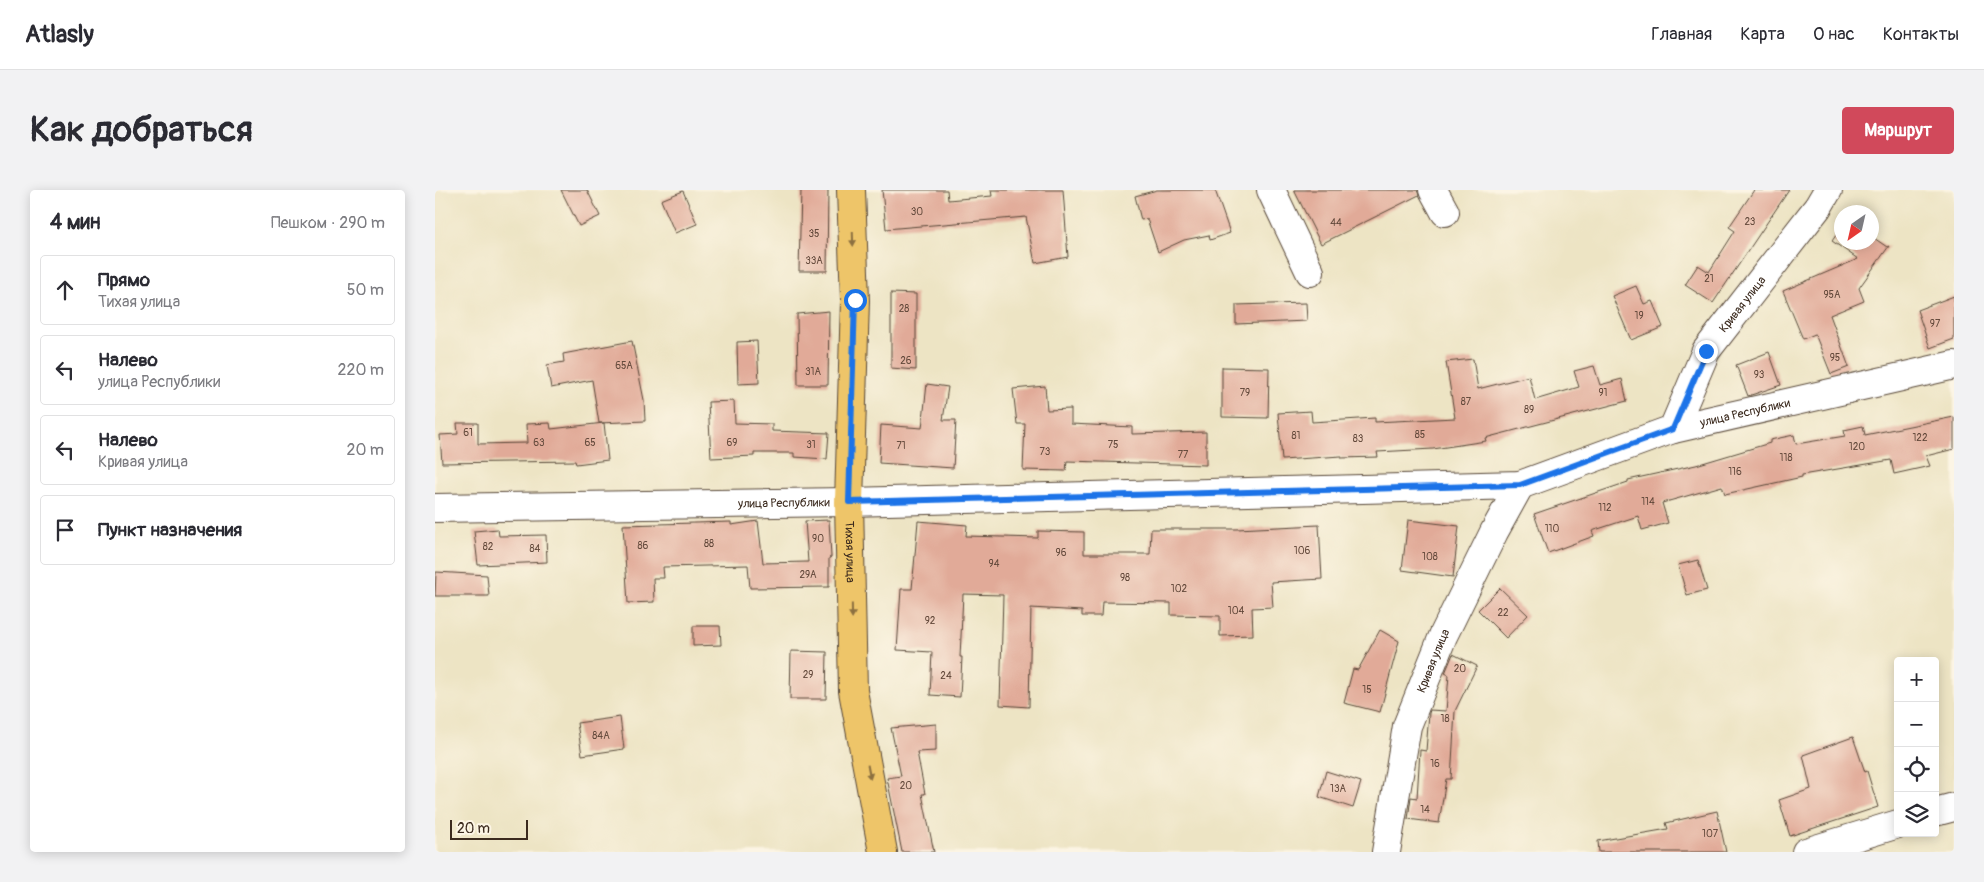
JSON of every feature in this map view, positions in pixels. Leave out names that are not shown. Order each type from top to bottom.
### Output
[{"type":"main road","name":"Тихая улица","points":[[851,190],[855,300],[849,502],[853,691],[883,852]]},
{"type":"street","points":[[1271,190],[1310,272]]},
{"type":"street","name":"Кривая улица","points":[[1673,429],[1706,351],[1828,190]]},
{"type":"street","name":"улица Республики","points":[[435,508],[849,502],[1520,485],[1673,429],[1954,366]]},
{"type":"street","name":"Кривая улица","points":[[1386,852],[1407,726],[1443,636],[1493,532],[1520,485]]},
{"type":"street","points":[[1939,811],[1954,807]]},
{"type":"street","points":[[1806,852],[1894,825]]},
{"type":"building","points":[[561,190],[587,190],[600,216],[579,226]]},
{"type":"building","points":[[801,190],[828,190],[827,271],[799,271]]},
{"type":"building","points":[[882,190],[947,190],[948,200],[992,196],[991,190],[1063,190],[1068,257],[1035,263],[1026,217],[886,229]]},
{"type":"building","points":[[1157,190],[1215,190],[1230,233],[1210,240],[1209,235],[1184,240],[1158,252],[1147,219],[1141,220],[1135,196]]},
{"type":"building","points":[[1294,190],[1417,190],[1419,195],[1321,244]]},
{"type":"building","points":[[1754,190],[1789,190],[1713,303],[1685,285],[1698,265],[1709,272],[1735,231],[1729,227]]},
{"type":"building","points":[[683,191],[697,224],[675,233],[661,200]]},
{"type":"building","points":[[1879,242],[1887,247],[1889,246],[1859,288],[1864,301],[1830,315],[1849,367],[1831,374],[1815,334],[1803,339],[1783,291],[1858,259],[1845,250],[1879,250]]},
{"type":"building","points":[[1636,286],[1644,304],[1652,301],[1663,327],[1631,340],[1612,296]]},
{"type":"building","points":[[891,293],[916,294],[916,370],[891,368]]},
{"type":"building","points":[[1954,296],[1954,339],[1930,348],[1917,310]]},
{"type":"building","points":[[1306,303],[1307,321],[1236,324],[1236,305]]},
{"type":"building","points":[[829,311],[828,385],[798,385],[797,314]]},
{"type":"building","points":[[632,341],[644,400],[645,421],[599,423],[592,380],[551,388],[547,365],[564,362],[563,354]]},
{"type":"building","points":[[757,341],[759,383],[738,384],[737,342]]},
{"type":"building","points":[[1769,352],[1781,385],[1748,396],[1736,365]]},
{"type":"building","points":[[1473,359],[1478,389],[1529,376],[1535,400],[1579,387],[1574,371],[1594,366],[1600,385],[1622,379],[1627,401],[1485,438],[1486,441],[1433,449],[1377,452],[1378,457],[1341,458],[1341,456],[1282,460],[1278,413],[1311,411],[1312,422],[1375,418],[1375,422],[1455,418],[1446,362]]},
{"type":"building","points":[[1222,367],[1269,368],[1268,418],[1222,417]]},
{"type":"building","points":[[927,384],[948,387],[943,420],[956,420],[953,468],[879,463],[881,425],[922,428]]},
{"type":"building","points":[[1045,386],[1047,410],[1071,409],[1071,424],[1132,427],[1132,434],[1206,432],[1206,465],[1067,461],[1066,471],[1023,470],[1025,424],[1017,424],[1013,389]]},
{"type":"building","points":[[734,401],[735,423],[772,424],[772,431],[829,433],[827,459],[794,457],[794,453],[754,453],[754,456],[711,458],[708,402]]},
{"type":"building","points":[[1954,417],[1954,449],[1926,456],[1930,466],[1894,474],[1891,460],[1802,475],[1802,477],[1725,494],[1722,486],[1662,503],[1668,523],[1642,530],[1638,516],[1592,531],[1594,536],[1548,553],[1534,514],[1628,482],[1628,480],[1696,465],[1770,443],[1770,440],[1794,435],[1796,444],[1845,436],[1844,430],[1863,426],[1865,435]]},
{"type":"building","points":[[457,423],[478,423],[478,444],[527,443],[526,424],[550,423],[551,429],[604,423],[608,460],[576,464],[575,461],[442,463],[440,435],[458,434]]},
{"type":"building","points":[[829,520],[831,557],[829,558],[829,587],[750,588],[748,565],[663,567],[664,578],[653,578],[654,602],[628,603],[623,525],[731,522],[731,525],[758,521],[763,563],[808,562],[805,521]]},
{"type":"building","points":[[1408,520],[1459,526],[1453,577],[1402,570]]},
{"type":"building","points":[[918,521],[967,525],[966,536],[1038,538],[1038,531],[1084,532],[1084,554],[1150,554],[1151,529],[1237,529],[1319,525],[1322,579],[1271,582],[1273,607],[1252,608],[1253,635],[1220,636],[1220,616],[1171,615],[1171,603],[1102,602],[1101,616],[1082,616],[1082,611],[1031,608],[1029,707],[1000,705],[1003,595],[963,594],[960,697],[930,695],[932,652],[897,650],[901,589],[912,589]]},
{"type":"building","points":[[498,529],[499,536],[546,535],[547,562],[478,565],[474,531]]},
{"type":"building","points":[[1698,560],[1707,590],[1687,595],[1678,565]]},
{"type":"building","points":[[436,572],[487,575],[489,596],[435,596]]},
{"type":"building","points":[[1500,588],[1528,615],[1506,638],[1478,610]]},
{"type":"building","points":[[693,626],[720,626],[721,645],[693,646]]},
{"type":"building","points":[[1380,630],[1399,641],[1380,712],[1344,703],[1353,669],[1358,670]]},
{"type":"building","points":[[791,651],[827,652],[826,699],[790,699]]},
{"type":"building","points":[[1453,654],[1477,666],[1455,711],[1451,779],[1446,779],[1439,823],[1408,819],[1411,797],[1417,798],[1420,750],[1426,751],[1430,710],[1446,711],[1449,675],[1445,673]]},
{"type":"building","points":[[620,717],[624,749],[582,755],[577,723]]},
{"type":"building","points":[[936,724],[936,751],[917,752],[925,794],[922,794],[934,852],[902,852],[887,778],[901,776],[891,728]]},
{"type":"building","points":[[1853,737],[1865,772],[1867,771],[1878,807],[1790,836],[1779,800],[1811,789],[1803,755]]},
{"type":"building","points":[[1326,771],[1361,782],[1353,808],[1319,797]]},
{"type":"building","points":[[1717,811],[1726,852],[1599,852],[1598,841],[1668,829],[1666,823]]},
{"type":"route","points":[[855,300],[849,502],[1520,485],[1673,429],[1706,351]]}]
